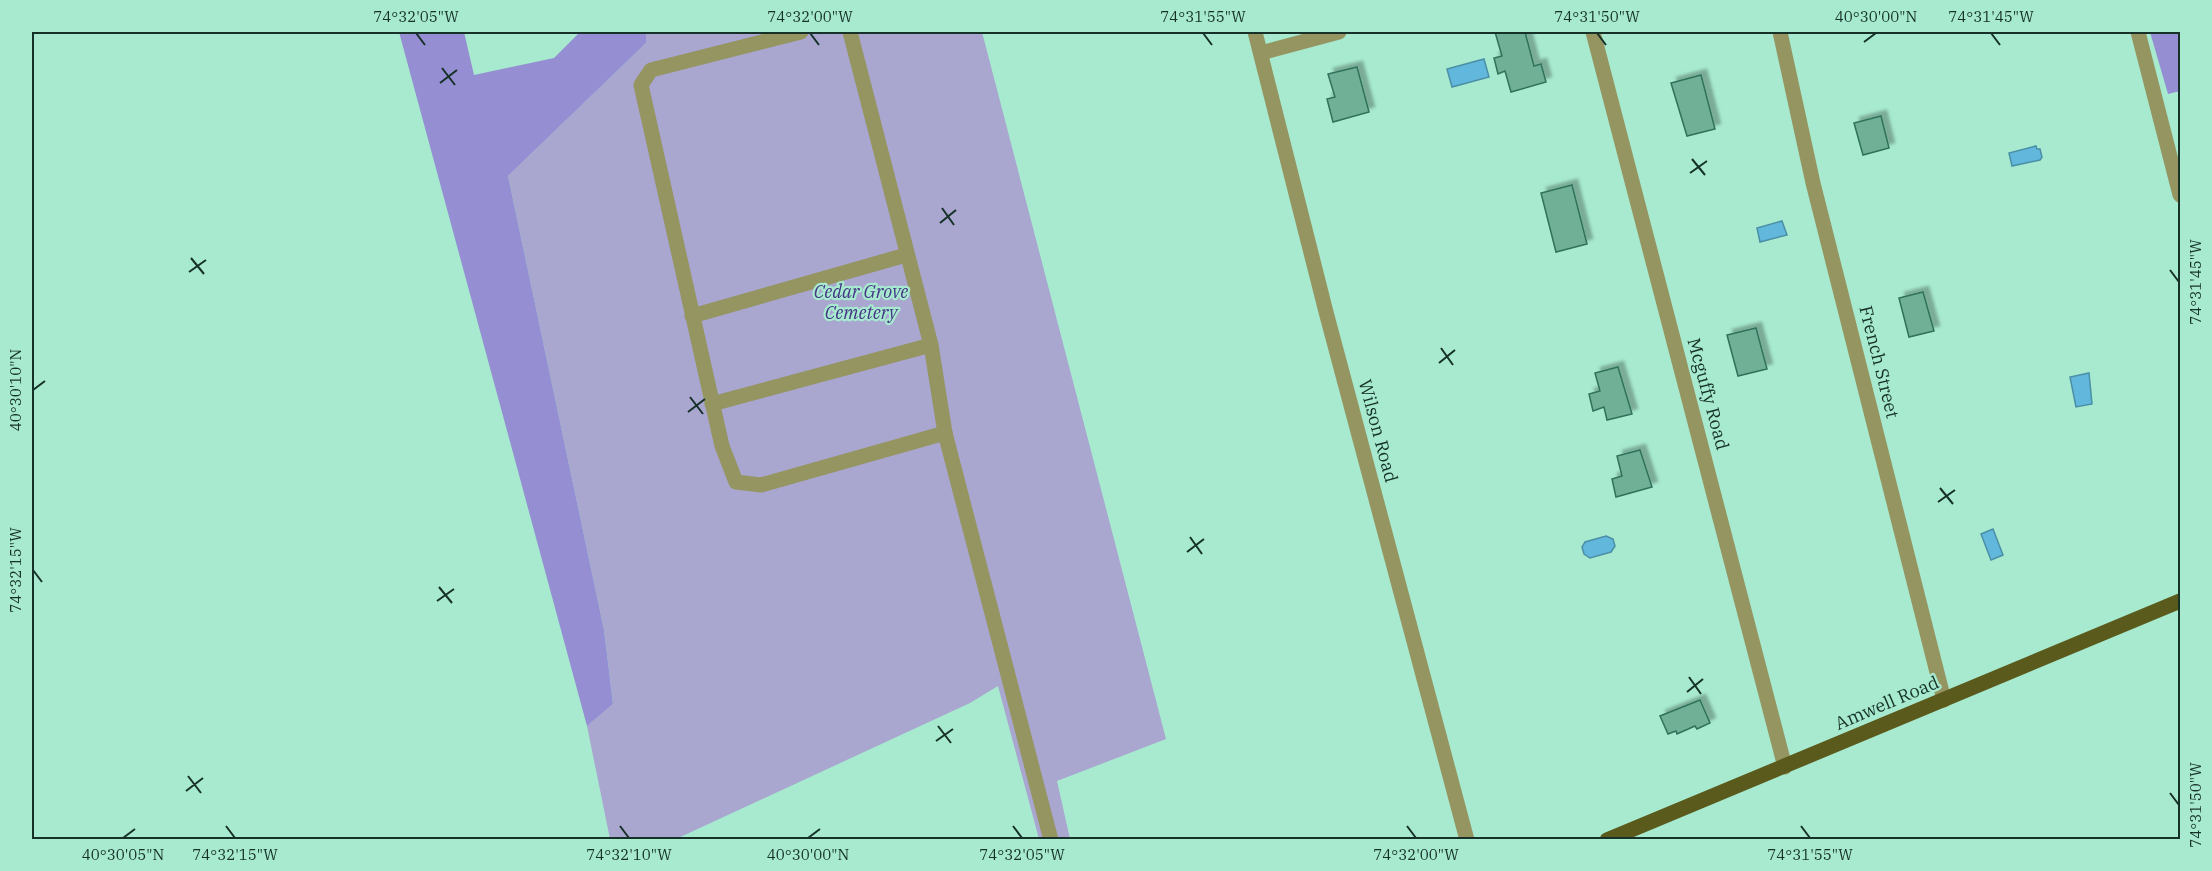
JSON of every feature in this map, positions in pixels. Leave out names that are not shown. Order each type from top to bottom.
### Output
[{"type":"main road","name":"Amwell Road","points":[[1607,840],[2181,601]]},
{"type":"street","points":[[801,32],[651,70],[642,85],[722,446],[735,482],[761,485],[945,433]]},
{"type":"street","points":[[850,32],[931,345],[945,433],[1052,840]]},
{"type":"street","name":"Wilson Road","points":[[1255,32],[1329,324],[1467,840]]},
{"type":"street","points":[[1261,53],[1339,32]]},
{"type":"street","name":"Mcguffy Road","points":[[1593,32],[1785,767]]},
{"type":"street","name":"French Street","points":[[1780,32],[1814,183],[1944,700]]},
{"type":"street","points":[[2138,32],[2181,195]]},
{"type":"street","points":[[692,316],[906,255]]},
{"type":"street","points":[[712,404],[931,345]]},
{"type":"green space","name":"Cedar Grove Cemetery","points":[[646,32],[982,32],[1166,739],[1057,781],[1070,839],[1039,839],[998,686],[970,703],[676,839],[610,839],[587,726],[613,704],[604,630],[508,176],[646,43]]},
{"type":"shaded area","points":[[399,32],[464,32],[474,75],[554,58],[580,32],[646,32],[646,43],[508,176],[604,630],[613,704],[587,726]]},
{"type":"shaded area","points":[[2150,32],[2180,32],[2180,91],[2168,94]]},
{"type":"shaded area","points":[[1484,59],[1489,77],[1452,87],[1447,69]]},
{"type":"shaded area","points":[[2036,146],[2040,149],[2042,157],[2040,160],[2012,166],[2009,153]]},
{"type":"shaded area","points":[[1782,221],[1787,235],[1760,242],[1757,228]]},
{"type":"shaded area","points":[[2089,373],[2092,404],[2076,407],[2070,377]]},
{"type":"shaded area","points":[[1993,529],[2003,555],[1991,560],[1981,534]]},
{"type":"shaded area","points":[[1606,536],[1613,539],[1615,546],[1611,552],[1590,558],[1584,554],[1582,547],[1585,542]]},
{"type":"building","points":[[1495,32],[1525,32],[1534,66],[1541,64],[1546,82],[1511,92],[1505,71],[1498,74],[1494,58],[1502,56]]},
{"type":"building","points":[[1357,67],[1369,112],[1333,122],[1327,99],[1335,97],[1328,74]]},
{"type":"building","points":[[1701,75],[1715,129],[1687,136],[1671,83]]},
{"type":"building","points":[[1881,116],[1889,148],[1863,155],[1854,123]]},
{"type":"building","points":[[1572,185],[1587,244],[1556,252],[1541,193]]},
{"type":"building","points":[[1923,292],[1934,331],[1909,337],[1899,298]]},
{"type":"building","points":[[1756,328],[1767,369],[1738,376],[1727,335]]},
{"type":"building","points":[[1618,367],[1632,414],[1607,420],[1604,407],[1593,411],[1589,394],[1600,391],[1595,373]]},
{"type":"building","points":[[1640,450],[1652,487],[1616,497],[1612,479],[1622,476],[1617,456]]},
{"type":"building","points":[[1700,700],[1710,723],[1697,729],[1695,726],[1677,734],[1676,731],[1668,734],[1660,716]]}]
